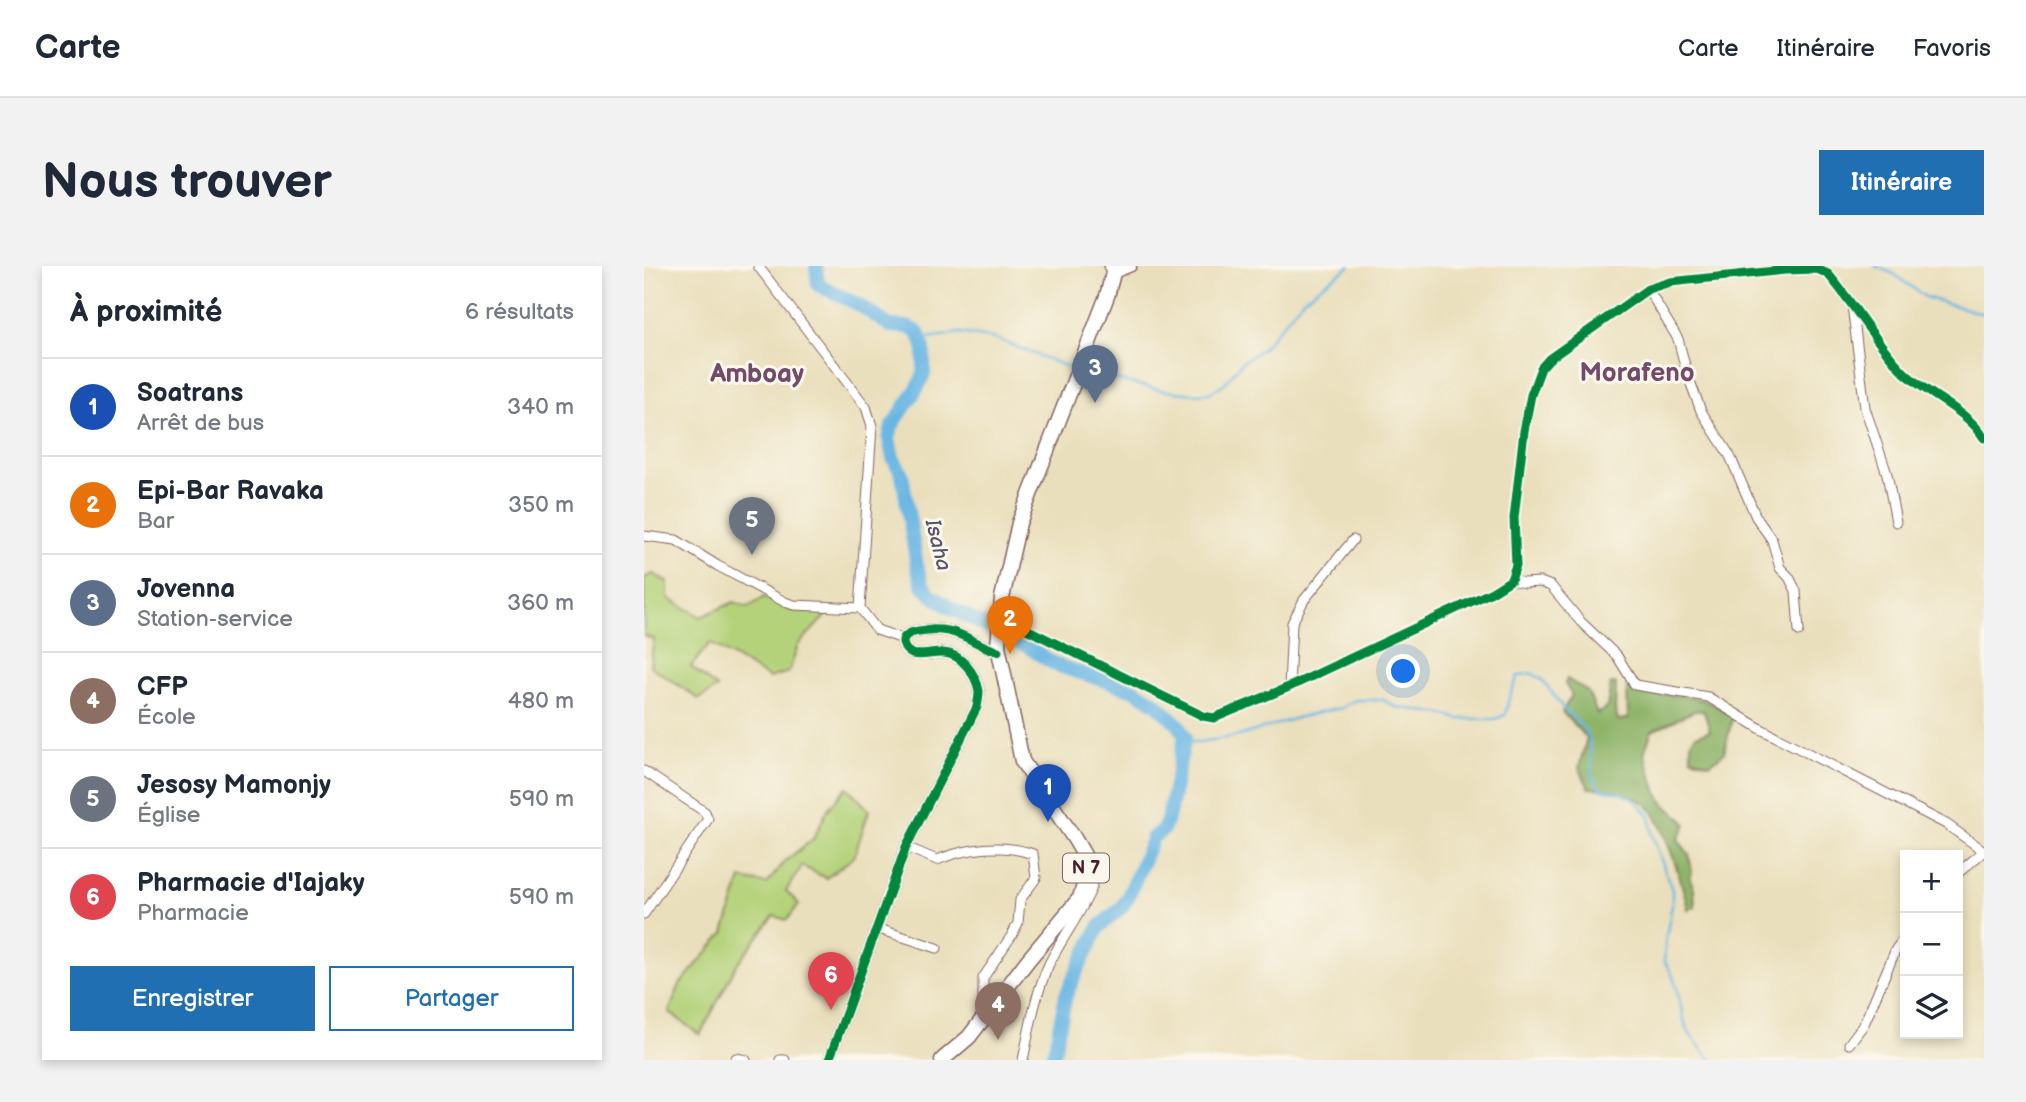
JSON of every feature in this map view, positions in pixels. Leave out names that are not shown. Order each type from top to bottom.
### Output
[{"type":"main road","name":"N 7","points":[[942,1060],[968,1037],[1080,898],[1087,875],[1084,855],[1022,761],[998,648],[1002,598],[1019,523],[1107,296],[1114,268]]},
{"type":"street","points":[[758,266],[866,407],[870,416],[872,426],[868,504],[860,608],[877,629],[903,639]]},
{"type":"street","points":[[1114,268],[1131,266]]},
{"type":"street","points":[[1000,621],[1203,716],[1214,718],[1289,687],[1492,593],[1511,580],[1516,565],[1514,518],[1524,431],[1531,395],[1541,368],[1549,359],[1648,289],[1686,278],[1817,270],[1828,274],[1902,370],[1973,423],[1984,438]]},
{"type":"street","points":[[1648,289],[1678,339],[1686,373],[1701,411],[1730,456],[1756,517],[1772,540],[1780,568],[1789,577],[1796,591],[1799,631]]},
{"type":"street","points":[[1852,302],[1865,408],[1887,474],[1896,522]]},
{"type":"street","points":[[644,536],[677,540],[718,566],[785,602],[860,608]]},
{"type":"street","points":[[1289,687],[1292,623],[1304,600],[1353,540]]},
{"type":"street","points":[[1511,580],[1524,583],[1541,582],[1551,586],[1581,622],[1617,656],[1636,685],[1708,697],[1761,729],[1946,824],[1984,851],[1963,869]]},
{"type":"street","points":[[829,1060],[906,847],[977,707],[979,691],[971,671],[956,656],[948,653],[912,654],[903,645],[903,639],[918,631],[947,631],[964,636],[986,648],[998,648]]},
{"type":"street","points":[[644,771],[705,812],[708,819],[644,914]]},
{"type":"street","points":[[906,847],[937,860],[977,850],[1008,847],[1033,855],[1036,878],[1020,900],[1018,923],[983,978],[983,998],[990,1008]]},
{"type":"street","points":[[1023,1060],[1035,998],[1050,964],[1083,908],[1092,887],[1087,875]]},
{"type":"street","points":[[876,928],[937,948]]},
{"type":"street","points":[[1849,1044],[1864,1024],[1900,944]]},
{"type":"green space","points":[[653,574],[668,582],[668,598],[701,617],[734,602],[748,607],[764,597],[791,610],[830,611],[798,645],[789,672],[769,678],[710,643],[691,667],[717,688],[699,699],[650,666],[654,639],[644,636],[644,578]]},
{"type":"green space","points":[[1567,679],[1588,692],[1597,714],[1607,707],[1611,684],[1616,684],[1615,710],[1618,720],[1628,719],[1627,685],[1634,690],[1650,694],[1697,698],[1733,715],[1724,753],[1710,764],[1691,758],[1691,742],[1695,736],[1710,731],[1704,711],[1694,711],[1652,731],[1644,753],[1657,793],[1665,805],[1686,824],[1678,840],[1689,854],[1695,907],[1688,909],[1672,853],[1659,822],[1646,804],[1612,790],[1589,788],[1579,767],[1587,738],[1562,712],[1572,695],[1565,684]]},
{"type":"green space","points":[[847,787],[869,810],[854,857],[826,878],[802,866],[786,891],[799,904],[787,920],[774,916],[737,964],[700,1035],[669,1012],[680,984],[724,933],[741,879],[767,884],[784,862],[813,839],[828,809]]},
{"type":"waterway","name":"Isaha","points":[[816,266],[818,285],[859,305],[890,326],[907,327],[918,332],[924,348],[924,374],[892,426],[889,439],[893,458],[902,474],[922,584],[930,594],[952,609],[1028,647],[1056,665],[1134,690],[1157,704],[1179,725],[1185,737],[1168,818],[1163,830],[1153,837],[1122,907],[1099,927],[1078,969],[1066,995],[1050,1060]]},
{"type":"waterway","points":[[1082,374],[1094,379],[1108,378],[1166,391],[1210,393],[1225,383],[1242,362],[1262,349],[1304,298],[1350,266]]},
{"type":"waterway","points":[[1875,266],[1894,274],[1925,297],[1984,314]]},
{"type":"waterway","points":[[921,339],[960,333],[996,339],[1073,369]]},
{"type":"waterway","points":[[1185,737],[1199,742],[1239,736],[1300,717],[1341,708],[1355,700],[1384,700],[1395,707],[1459,719],[1495,719],[1505,715],[1518,676],[1531,673],[1542,679],[1589,737],[1592,776],[1600,789],[1619,792],[1633,798],[1650,816],[1652,834],[1672,890],[1664,961],[1676,985],[1687,1029],[1711,1060]]},
{"type":"cycle path","points":[[1000,616],[1203,716],[1214,718],[1289,687],[1492,592],[1511,580],[1516,565],[1514,518],[1524,431],[1531,395],[1541,368],[1549,359],[1648,289],[1670,282],[1785,270],[1817,269],[1828,274],[1901,369],[1967,418],[1984,438]]},
{"type":"cycle path","points":[[829,1060],[906,847],[978,703],[977,685],[962,661],[944,653],[912,654],[905,649],[903,640],[919,631],[943,630],[998,651]]},
{"type":"place","name":"Jovenna","points":[[1095,403]]},
{"type":"place","name":"Jesosy Mamonjy","points":[[752,555]]},
{"type":"place","name":"Epi-Bar Ravaka","points":[[1010,654]]},
{"type":"place","name":"Soatrans","points":[[1048,822]]},
{"type":"place","name":"Pharmacie d'Iajaky","points":[[831,1010]]},
{"type":"place","name":"CFP","points":[[998,1040]]},
{"type":"district","name":"Morafeno","points":[[1637,373]]},
{"type":"district","name":"Amboay","points":[[757,374]]}]
